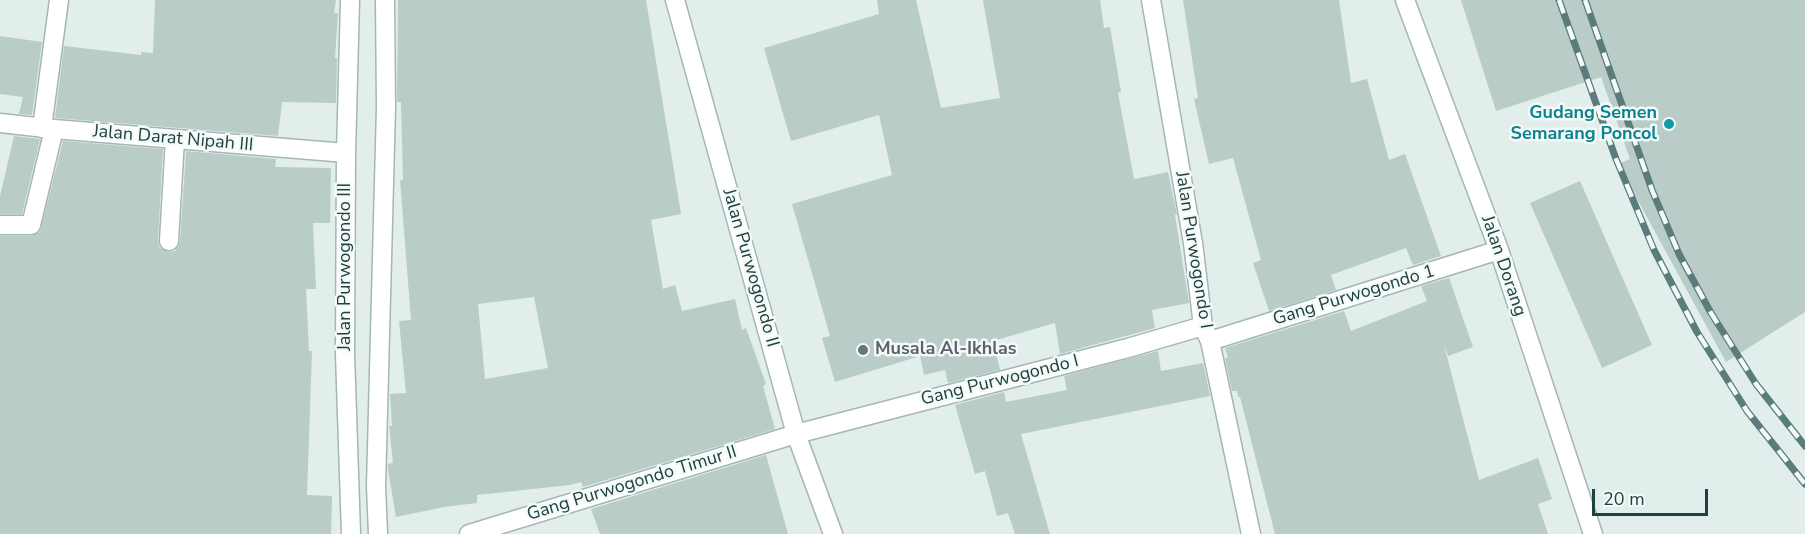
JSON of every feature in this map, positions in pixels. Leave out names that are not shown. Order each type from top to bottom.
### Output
[{"type":"street","points":[[0,225],[31,225],[48,129],[59,0]]},
{"type":"street","name":"Jalan Purwogondo III","points":[[350,0],[346,153],[345,354],[351,534]]},
{"type":"street","points":[[378,534],[376,486],[386,106],[385,0]]},
{"type":"street","name":"Jalan Purwogondo II","points":[[675,0],[796,434],[833,534]]},
{"type":"street","name":"Jalan Purwogondo I","points":[[1150,0],[1193,243],[1206,333],[1251,534]]},
{"type":"street","name":"Jalan Dorang","points":[[1405,0],[1499,250],[1593,534]]},
{"type":"street","name":"Jalan Darat Nipah III","points":[[0,123],[48,129],[346,153]]},
{"type":"street","points":[[169,241],[175,139]]},
{"type":"street","name":"Gang Purwogondo 1","points":[[1206,333],[1499,250]]},
{"type":"street","name":"Gang Purwogondo I","points":[[796,434],[1128,348],[1206,333]]},
{"type":"street","name":"Gang Purwogondo Timur II","points":[[470,534],[796,434]]},
{"type":"building","points":[[155,0],[336,0],[334,13],[338,13],[335,58],[337,58],[336,103],[282,102],[278,136],[55,118],[64,46],[141,55],[141,52],[153,53]]},
{"type":"building","points":[[398,0],[646,0],[681,214],[651,220],[663,289],[675,285],[682,311],[735,299],[742,330],[746,328],[766,384],[763,386],[775,429],[583,487],[581,482],[477,495],[477,503],[396,517],[388,470],[388,464],[393,463],[389,426],[392,426],[390,394],[406,393],[399,321],[411,320],[400,180],[403,180],[401,102],[397,102]],"holes":[[[534,297],[548,368],[485,379],[478,304]]]},
{"type":"building","points":[[877,0],[916,0],[941,108],[1000,98],[983,0],[1100,0],[1104,28],[1110,27],[1121,92],[1118,93],[1134,179],[1168,172],[1177,214],[1175,215],[1189,303],[1152,310],[1155,328],[1060,354],[1055,323],[993,341],[1000,370],[948,383],[945,370],[924,375],[920,356],[835,382],[822,338],[830,336],[792,204],[892,175],[879,115],[791,141],[764,48],[879,14]]},
{"type":"building","points":[[1183,0],[1339,0],[1351,83],[1367,79],[1389,160],[1405,154],[1441,256],[1413,265],[1406,248],[1331,275],[1336,290],[1269,311],[1253,263],[1261,260],[1233,158],[1209,164],[1194,99],[1198,98]]},
{"type":"building","name":"Gudang Semen Semarang Poncol","points":[[1461,0],[1805,0],[1805,312],[1726,362],[1618,164],[1630,159],[1601,77],[1496,111]]},
{"type":"building","points":[[0,36],[42,42],[32,115],[19,114],[23,97],[0,94]]},
{"type":"building","points":[[14,136],[40,139],[22,214],[0,214],[0,196]]},
{"type":"building","points":[[63,141],[163,149],[158,240],[159,247],[168,252],[175,251],[180,242],[186,151],[276,159],[275,167],[331,168],[330,223],[313,223],[316,289],[306,289],[309,351],[312,351],[307,495],[332,496],[331,534],[0,534],[0,236],[31,236],[40,232]]},
{"type":"building","points":[[1580,181],[1652,345],[1602,368],[1530,203]]},
{"type":"building","points":[[1449,278],[1473,347],[1448,356],[1444,345],[1479,480],[1538,458],[1552,499],[1538,504],[1548,534],[1275,534],[1240,397],[1237,391],[1232,391],[1225,348],[1344,311],[1351,331],[1427,301],[1421,286]]},
{"type":"building","points":[[1158,351],[1161,371],[1203,363],[1210,396],[1021,434],[1050,534],[1015,534],[1008,513],[997,516],[985,471],[975,474],[955,405],[1004,392],[1006,402],[1067,390],[1064,376]]},
{"type":"building","points":[[766,455],[788,534],[600,534],[591,509]]},
{"type":"railway","points":[[1559,0],[1616,159],[1654,250],[1697,332],[1747,411],[1805,484]]},
{"type":"railway","points":[[1585,0],[1652,190],[1679,254],[1711,313],[1756,384],[1805,446]]},
{"type":"place","name":"Gudang Semen Semarang Poncol","points":[[1669,124]]},
{"type":"place","name":"Musala Al-Ikhlas","points":[[863,350]]}]
